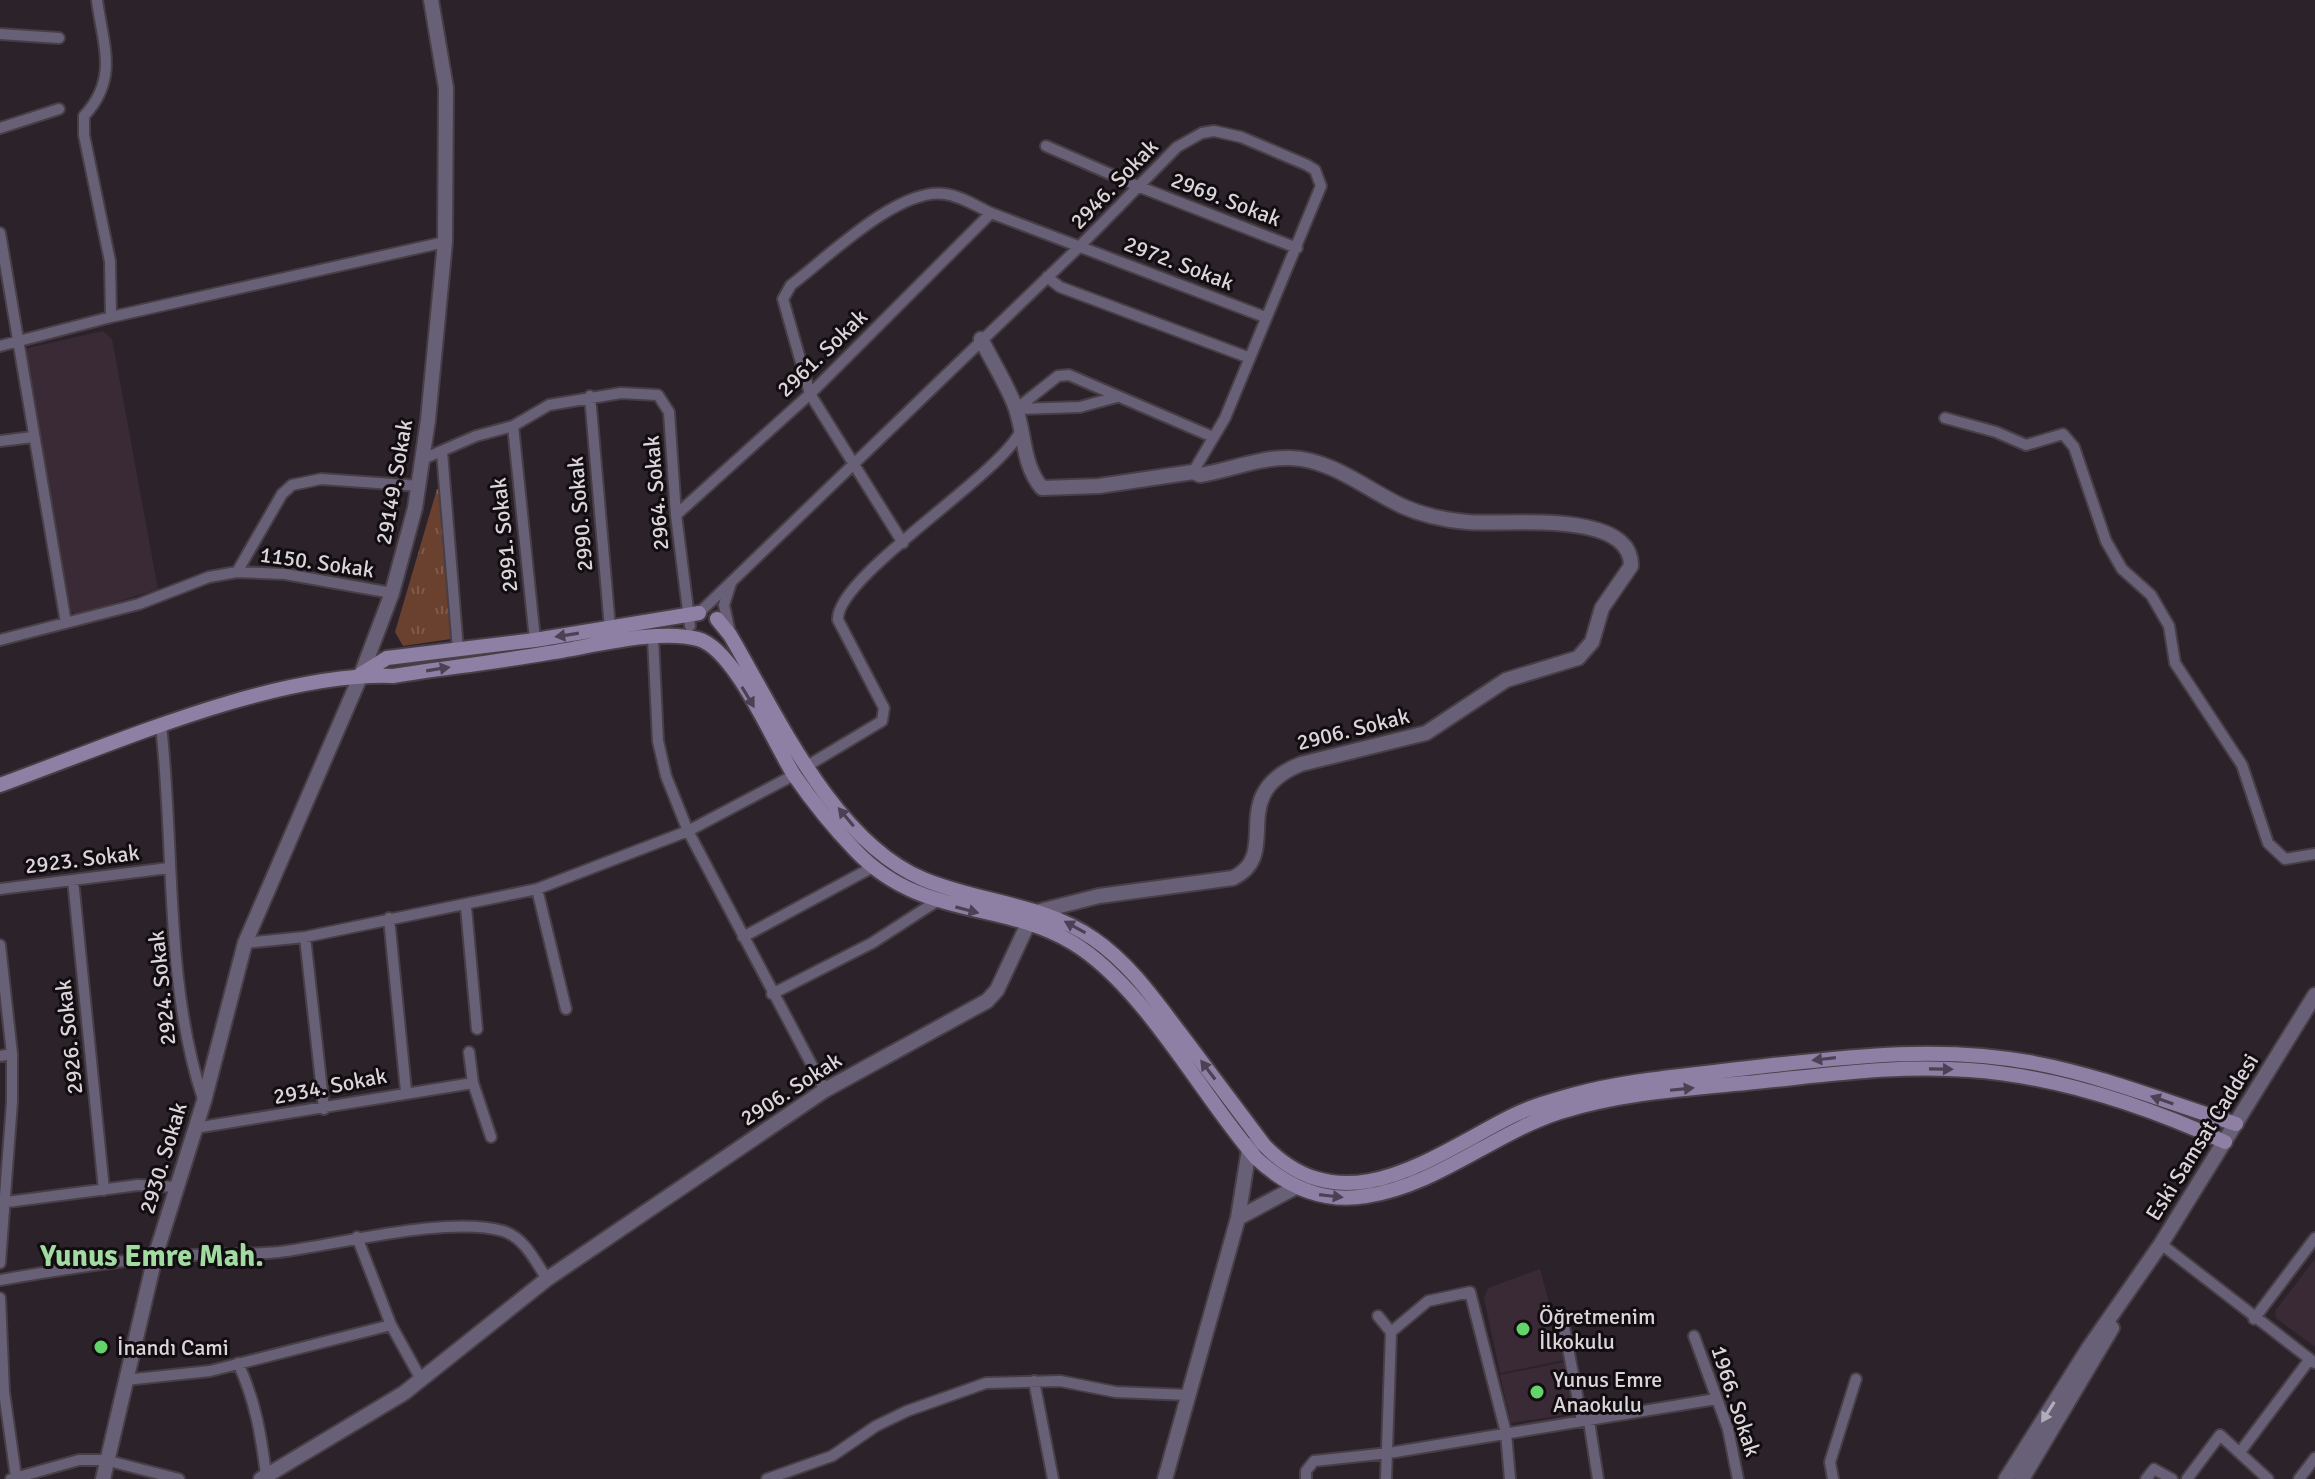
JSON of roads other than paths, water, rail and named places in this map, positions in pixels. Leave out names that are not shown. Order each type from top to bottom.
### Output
[{"type":"main road","points":[[0,785],[161,726],[261,695],[361,675],[393,676],[653,638],[694,623],[709,613],[730,635],[801,770],[863,837],[901,868],[949,889],[1040,911],[1094,938],[1251,1140],[1271,1172],[1296,1187],[1333,1198],[1382,1193],[1458,1160],[1517,1128],[1573,1108],[1631,1095],[1904,1069],[1969,1070],[2048,1082],[2121,1103],[2225,1142]]},
{"type":"main road","points":[[361,675],[387,658],[610,628],[694,623],[715,636],[717,619]]},
{"type":"main road","points":[[694,623],[730,666],[849,844],[873,867],[897,884],[937,901],[1028,924],[1079,947],[1130,981]]},
{"type":"main road","points":[[1251,1140],[1306,1175],[1335,1183],[1364,1183],[1393,1176],[1527,1110],[1599,1088],[1855,1056],[1937,1052],[1987,1056],[2052,1067],[2236,1124]]},
{"type":"street","points":[[97,0],[108,75],[100,99],[84,116],[84,135],[110,261],[111,317]]},
{"type":"street","name":"29149. Sokak","points":[[245,943],[361,675],[392,593],[420,486],[445,242],[446,88],[431,0]]},
{"type":"street","points":[[0,34],[59,38]]},
{"type":"street","points":[[0,128],[59,109]]},
{"type":"street","name":"2946. Sokak","points":[[694,623],[732,581],[853,462],[1189,139],[1214,131],[1241,137],[1307,165],[1319,177],[1319,197],[1250,358],[1193,472]]},
{"type":"street","name":"2969. Sokak","points":[[1046,146],[1140,187],[1297,248]]},
{"type":"street","name":"2972. Sokak","points":[[903,543],[810,394],[784,309],[785,292],[791,285],[902,201],[942,193],[958,197],[991,213],[1265,317]]},
{"type":"street","name":"2961. Sokak","points":[[676,515],[810,394],[991,213]]},
{"type":"street","points":[[0,233],[66,623]]},
{"type":"street","points":[[0,346],[111,317],[445,242]]},
{"type":"street","points":[[1047,277],[1060,287],[1250,358]]},
{"type":"street","name":"2906. Sokak","points":[[264,1477],[422,1381],[547,1279],[825,1090],[987,1001],[997,990],[1028,924],[1040,911],[1099,896],[1195,886],[1238,876],[1255,858],[1259,801],[1282,773],[1301,764],[1426,733],[1506,680],[1578,658],[1592,642],[1602,608],[1631,566],[1622,545],[1580,524],[1488,524],[1432,517],[1402,506],[1326,465],[1292,458],[1200,475],[1193,472],[1099,486],[1042,488],[1036,481],[1019,434],[1016,409],[981,339]]},
{"type":"street","points":[[1016,409],[1061,374],[1213,437]]},
{"type":"street","name":"2964. Sokak","points":[[423,459],[513,426],[549,405],[590,396],[652,392],[667,405],[676,515],[694,623]]},
{"type":"street","name":"2990. Sokak","points":[[590,396],[610,628]]},
{"type":"street","points":[[1016,409],[1080,407],[1117,397]]},
{"type":"street","points":[[1945,418],[1996,432],[2026,445],[2063,434],[2074,447],[2106,541],[2122,569],[2151,595],[2169,626],[2175,663],[2242,765],[2268,843],[2285,859],[2315,854]]},
{"type":"street","name":"2991. Sokak","points":[[513,426],[535,640]]},
{"type":"street","points":[[245,943],[305,937],[389,918],[466,907],[537,889],[688,831],[801,770],[883,718],[884,708],[840,626],[837,613],[843,601],[876,565],[994,463],[1019,434]]},
{"type":"street","points":[[0,441],[33,437]]},
{"type":"street","points":[[442,452],[458,650]]},
{"type":"street","points":[[237,572],[282,494],[292,485],[321,479],[420,486]]},
{"type":"street","name":"1150. Sokak","points":[[0,640],[139,604],[209,577],[237,572],[285,574],[392,593]]},
{"type":"street","points":[[717,619],[732,581]]},
{"type":"street","points":[[724,605],[730,635]]},
{"type":"street","points":[[653,638],[658,741],[666,776],[688,831],[825,1090]]},
{"type":"street","name":"2924. Sokak","points":[[161,726],[169,868],[191,1063],[204,1101]]},
{"type":"street","points":[[743,937],[873,867]]},
{"type":"street","name":"2923. Sokak","points":[[0,889],[169,868]]},
{"type":"street","name":"2926. Sokak","points":[[73,880],[104,1190]]},
{"type":"street","points":[[537,889],[566,1009]]},
{"type":"street","points":[[772,994],[872,943],[937,901]]},
{"type":"street","points":[[466,907],[477,1029]]},
{"type":"street","points":[[389,918],[406,1091]]},
{"type":"street","points":[[305,937],[324,1109]]},
{"type":"street","name":"2930. Sokak","points":[[103,1479],[155,1257],[204,1101],[245,943]]},
{"type":"street","points":[[0,945],[12,1054],[4,1158],[7,1202],[0,1263]]},
{"type":"street","name":"Eski Samsat Caddesi","points":[[2006,1479],[2088,1349],[2124,1302],[2315,995]]},
{"type":"street","points":[[469,1052],[473,1083],[491,1137]]},
{"type":"street","points":[[0,1056],[12,1054]]},
{"type":"street","name":"2934. Sokak","points":[[195,1128],[324,1109],[406,1091],[473,1083]]},
{"type":"street","points":[[1165,1479],[1238,1218],[1251,1140]]},
{"type":"street","points":[[7,1202],[138,1185],[177,1187]]},
{"type":"street","points":[[1238,1218],[1296,1187]]},
{"type":"street","points":[[0,1280],[155,1257],[282,1251],[357,1237],[453,1229],[500,1231],[522,1242],[547,1279]]},
{"type":"street","points":[[357,1237],[391,1325],[422,1381]]},
{"type":"street","points":[[2254,1319],[2315,1238]]},
{"type":"street","points":[[2161,1244],[2312,1361],[2240,1452]]},
{"type":"street","points":[[1391,1332],[1428,1301],[1470,1292],[1506,1433],[1510,1479]]},
{"type":"street","points":[[0,1298],[4,1392],[14,1478],[79,1460],[105,1460],[179,1479]]},
{"type":"street","name":"Eski Samsat Caddesi","points":[[2022,1479],[2098,1356],[2124,1302]]},
{"type":"street","points":[[1378,1316],[1391,1332],[1386,1479]]},
{"type":"street","points":[[1563,1322],[1598,1479]]},
{"type":"street","points":[[125,1380],[182,1377],[391,1325]]},
{"type":"street","name":"1966. Sokak","points":[[1694,1336],[1728,1429],[1738,1479]]},
{"type":"street","points":[[238,1363],[252,1393],[260,1423],[264,1477]]},
{"type":"street","points":[[1833,1479],[1830,1462],[1856,1379]]},
{"type":"street","points":[[1034,1381],[1053,1479]]},
{"type":"street","points":[[767,1479],[832,1456],[876,1426],[986,1383],[1060,1381],[1116,1392],[1188,1395]]},
{"type":"street","points":[[1306,1479],[1306,1471],[1314,1461],[1389,1453],[1716,1399]]},
{"type":"street","points":[[2187,1479],[2220,1435],[2268,1479]]},
{"type":"street","points":[[2299,1479],[2315,1458]]},
{"type":"street","points":[[2146,1479],[2154,1469],[2172,1479]]},
{"type":"place","name":"Öğretmenim İlkokulu","points":[[1523,1329]]},
{"type":"place","name":"İnandı Cami","points":[[101,1347]]},
{"type":"place","name":"Yunus Emre Anaokulu","points":[[1537,1392]]},
{"type":"district","name":"Yunus Emre Mah.","points":[[152,1256]]}]
